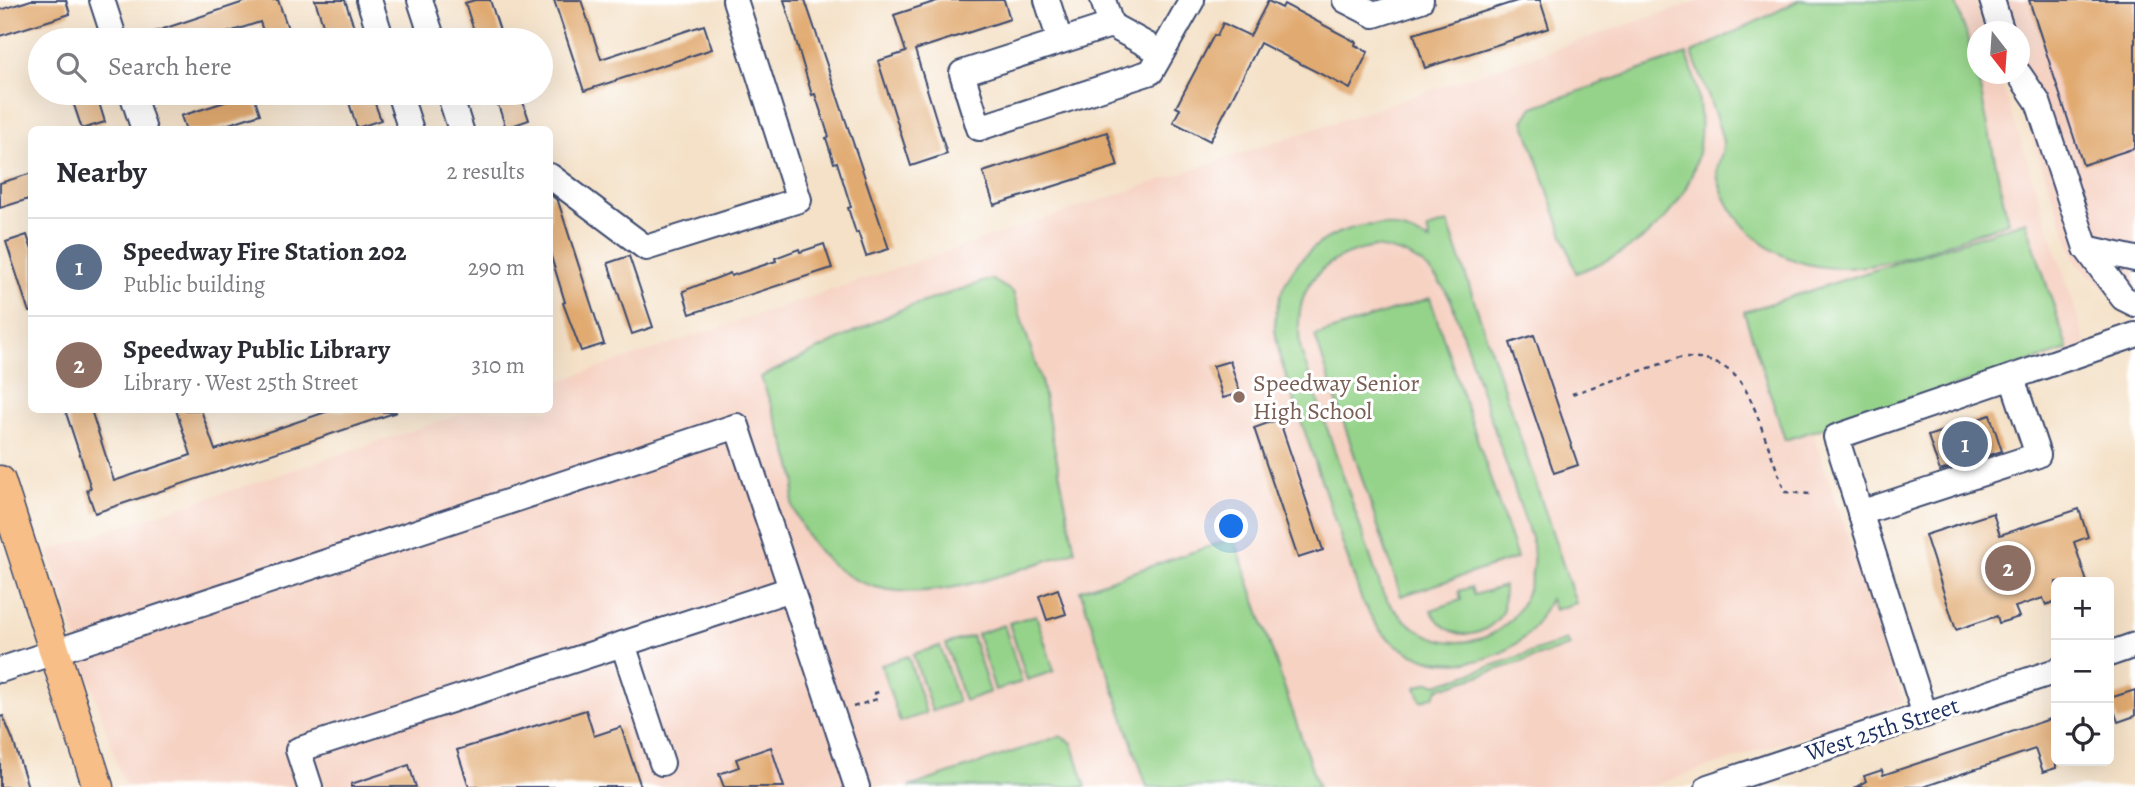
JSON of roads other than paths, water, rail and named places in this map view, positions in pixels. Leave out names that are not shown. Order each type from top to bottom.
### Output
[{"type":"main road","points":[[0,481],[98,787]]},
{"type":"street","points":[[102,0],[111,28]]},
{"type":"street","points":[[369,0],[378,28]]},
{"type":"street","points":[[420,0],[429,28]]},
{"type":"street","points":[[553,178],[646,248],[799,200],[735,0]]},
{"type":"street","points":[[1047,0],[1060,41]]},
{"type":"street","points":[[1103,0],[1111,25],[1162,53]]},
{"type":"street","points":[[1111,25],[961,73],[979,128],[1151,72],[1192,0]]},
{"type":"street","points":[[1345,0],[1374,15],[1421,0]]},
{"type":"street","points":[[1992,0],[1999,21]]},
{"type":"street","points":[[2026,84],[2038,102],[2085,248],[2123,298],[2135,304]]},
{"type":"street","points":[[136,105],[143,126]]},
{"type":"street","points":[[403,105],[410,126]]},
{"type":"street","points":[[453,105],[460,126]]},
{"type":"street","points":[[2085,248],[2135,259]]},
{"type":"street","points":[[1925,715],[1836,437],[2135,335]]},
{"type":"street","points":[[1860,513],[2038,454],[2012,378]]},
{"type":"street","points":[[0,670],[737,426],[857,787]]},
{"type":"street","points":[[310,787],[298,750],[791,589]]},
{"type":"street","points":[[623,644],[662,763]]},
{"type":"street","points":[[2114,652],[2135,645]]},
{"type":"street","name":"West 25th Street","points":[[1708,787],[2051,673]]},
{"type":"place","name":"Speedway Senior High School","points":[[1239,397]]},
{"type":"place","name":"Speedway Fire Station 202","points":[[1965,444]]},
{"type":"place","name":"Speedway Public Library","points":[[2008,568]]}]
